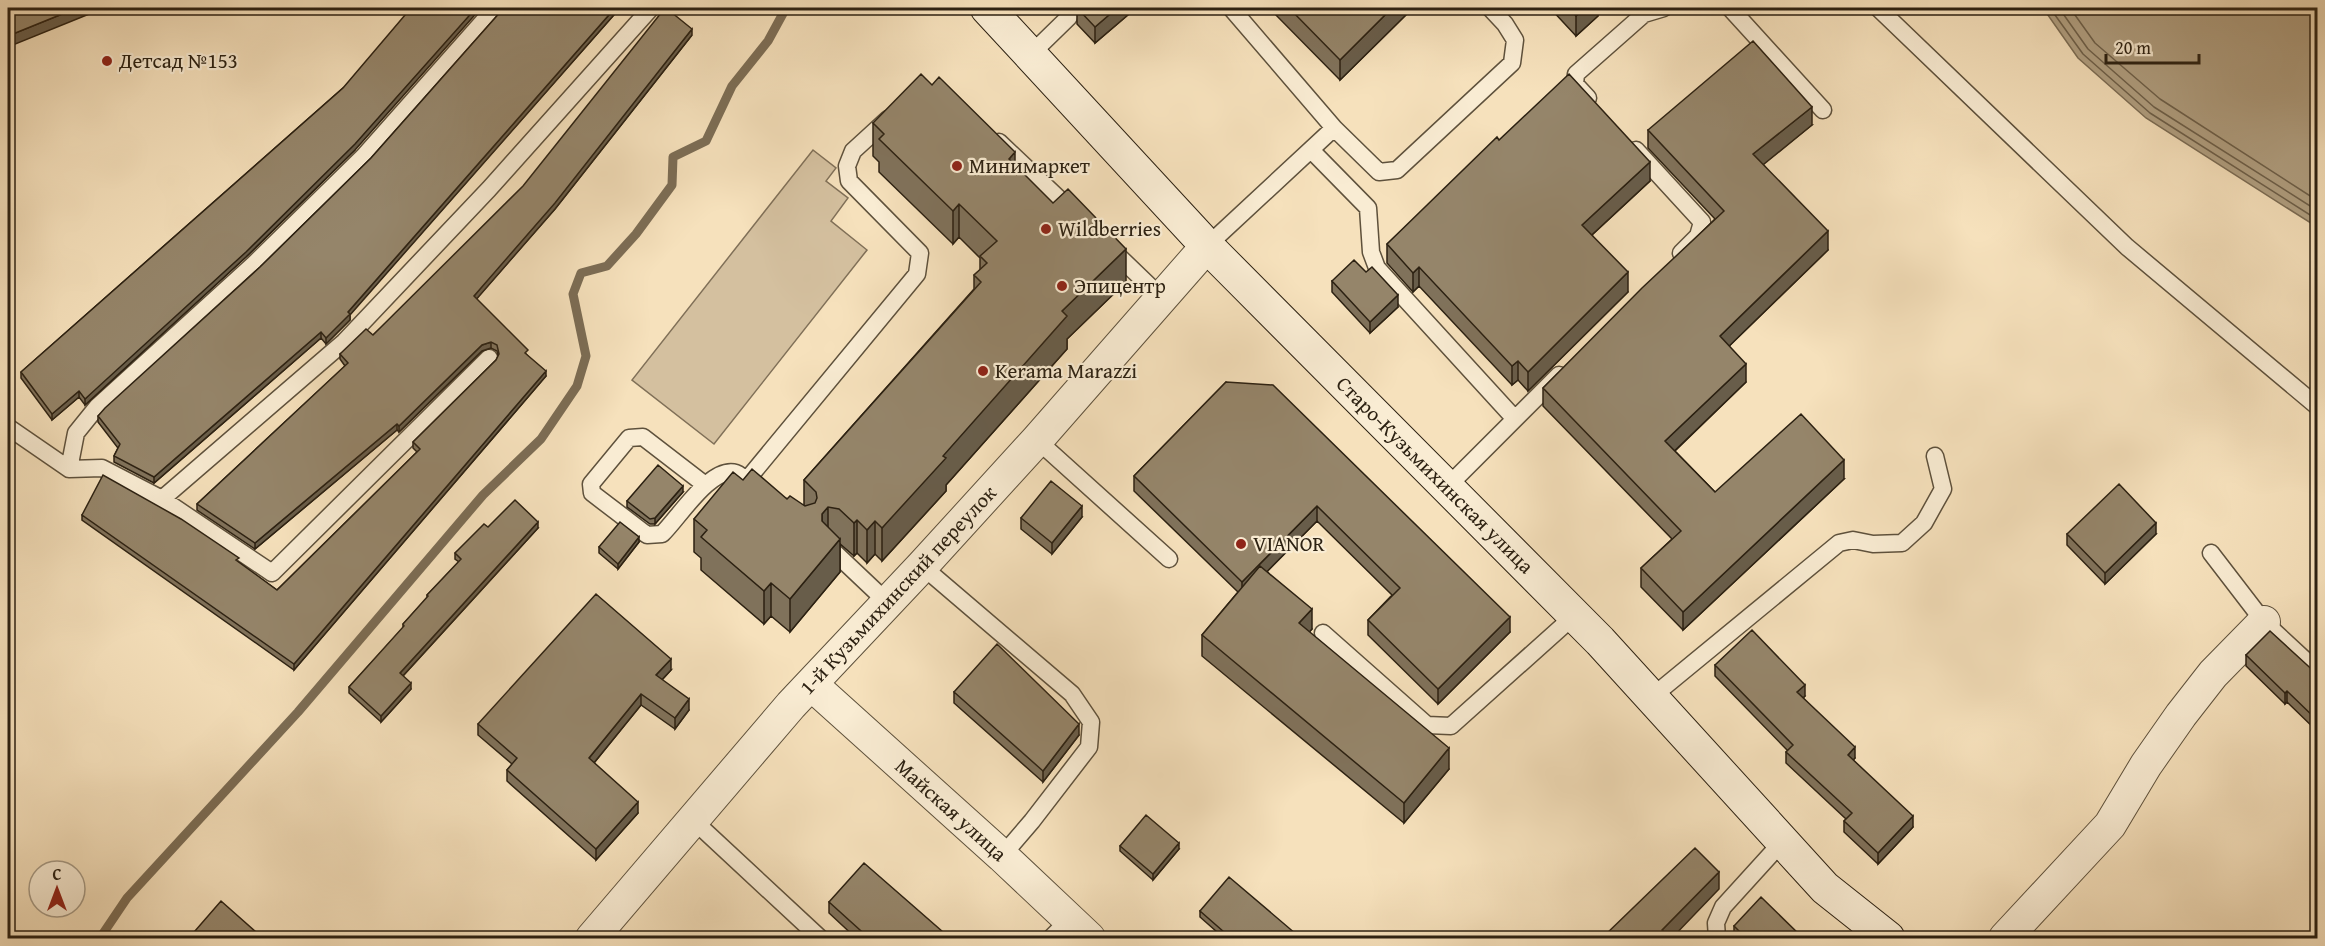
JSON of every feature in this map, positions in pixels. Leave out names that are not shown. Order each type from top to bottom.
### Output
[{"type":"main road","name":"Старо-Кузьмихинская улица","points":[[987,8],[1207,246],[1653,696],[1825,888],[1888,939]]},
{"type":"street","name":"1-й Кузьмихинский переулок","points":[[592,939],[791,705],[1037,440],[1207,246]]},
{"type":"street","points":[[2005,939],[2110,825],[2146,765],[2212,674],[2264,622]]},
{"type":"street","name":"Майская улица","points":[[812,684],[1002,856],[1070,932]]},
{"type":"lane","points":[[69,469],[76,434],[97,407],[253,265],[363,157],[495,8]]},
{"type":"lane","points":[[162,499],[344,342],[489,189],[651,8]]},
{"type":"lane","points":[[1231,8],[1334,128],[1379,172],[1397,170],[1512,63],[1515,40],[1505,24],[1490,8]]},
{"type":"lane","points":[[1599,110],[1575,84],[1576,74],[1644,14],[1664,8]]},
{"type":"lane","points":[[1730,8],[1823,110]]},
{"type":"lane","points":[[1878,8],[2127,247],[2318,407]]},
{"type":"lane","points":[[1030,55],[1070,17]]},
{"type":"lane","points":[[746,481],[917,274],[920,253],[849,181],[848,166],[853,151],[901,107]]},
{"type":"lane","points":[[983,126],[1085,224]]},
{"type":"lane","points":[[1207,246],[1334,128]]},
{"type":"lane","points":[[1623,136],[1702,222],[1698,236],[1673,261]]},
{"type":"lane","points":[[1311,150],[1368,208],[1371,252],[1377,268],[1515,418]]},
{"type":"lane","points":[[1102,241],[1161,297]]},
{"type":"lane","points":[[8,427],[69,469],[102,468],[162,499],[272,573],[489,358]]},
{"type":"lane","points":[[1447,487],[1573,360]]},
{"type":"lane","points":[[704,484],[643,436],[630,438],[591,484],[592,493],[647,535],[662,534],[676,521],[704,484],[723,472],[736,473],[764,495]]},
{"type":"lane","points":[[1037,440],[1169,559]]},
{"type":"lane","points":[[1653,696],[1839,543],[1853,540],[1873,544],[1902,543],[1924,524],[1943,489],[1935,456]]},
{"type":"lane","points":[[832,550],[888,603]]},
{"type":"lane","points":[[2211,553],[2264,622],[2318,672]]},
{"type":"lane","points":[[922,566],[1072,694],[1091,722],[1089,747],[1002,856]]},
{"type":"lane","points":[[1323,633],[1427,725],[1451,726],[1575,615]]},
{"type":"lane","points":[[693,820],[820,939]]},
{"type":"lane","points":[[1717,939],[1716,923],[1723,907],[1783,842]]},
{"type":"shaded area","points":[[813,150],[836,168],[826,181],[848,198],[831,221],[867,250],[714,444],[632,380]]},
{"type":"water","points":[[2043,8],[2317,8],[2317,227],[2146,118],[2078,58]]},
{"type":"building","points":[[8,8],[77,8],[8,36]]},
{"type":"building","points":[[411,8],[476,8],[355,144],[246,252],[85,399],[79,391],[52,414],[21,372],[343,88]]},
{"type":"building","points":[[503,8],[615,8],[348,312],[350,314],[326,338],[321,332],[154,477],[114,456],[120,444],[98,416],[260,267],[371,158]]},
{"type":"building","points":[[665,8],[692,29],[555,203],[474,296],[528,350],[525,353],[546,371],[294,664],[82,515],[103,475],[181,519],[239,558],[236,560],[277,590],[420,449],[413,442],[496,360],[499,354],[497,345],[491,342],[482,345],[399,426],[397,424],[255,543],[197,504],[348,363],[340,354],[366,329],[373,335],[523,186]]},
{"type":"building","points":[[1077,8],[1117,8],[1095,27]]},
{"type":"building","points":[[1289,8],[1392,8],[1340,60]]},
{"type":"building","points":[[1569,8],[1585,8],[1576,16]]},
{"type":"building","points":[[1753,41],[1812,107],[1753,154],[1828,231],[1720,336],[1746,364],[1665,441],[1715,492],[1801,414],[1844,460],[1683,612],[1641,568],[1681,531],[1543,388],[1642,288],[1724,211],[1648,130]]},
{"type":"building","points":[[921,74],[932,85],[939,77],[1015,152],[1009,159],[1053,203],[1068,189],[1126,249],[1062,311],[1067,316],[943,456],[946,458],[882,528],[875,521],[867,530],[857,520],[854,523],[839,509],[828,507],[822,514],[822,521],[840,539],[790,599],[771,583],[764,591],[701,537],[707,530],[694,519],[733,472],[743,480],[752,469],[787,499],[790,496],[805,506],[815,503],[816,492],[804,480],[981,282],[974,275],[987,263],[980,256],[997,241],[959,204],[953,211],[879,139],[884,134],[873,123]]},
{"type":"building","points":[[1569,74],[1650,162],[1582,225],[1628,272],[1528,372],[1518,361],[1512,366],[1419,267],[1413,273],[1387,244],[1497,137],[1499,140]]},
{"type":"building","points":[[1354,260],[1366,272],[1372,267],[1398,295],[1370,322],[1332,281]]},
{"type":"building","points":[[1226,382],[1273,385],[1510,617],[1438,689],[1368,620],[1400,588],[1317,506],[1242,582],[1134,476]]},
{"type":"building","points":[[658,465],[683,486],[655,518],[650,519],[627,501]]},
{"type":"building","points":[[1051,481],[1082,506],[1052,543],[1021,518]]},
{"type":"building","points":[[2119,484],[2156,523],[2105,573],[2067,534]]},
{"type":"building","points":[[515,500],[538,522],[400,673],[411,683],[381,716],[349,687],[404,626],[403,624],[427,595],[461,559],[455,553],[484,524],[488,527]]},
{"type":"building","points":[[620,522],[639,537],[618,564],[599,547]]},
{"type":"building","points":[[1260,566],[1312,609],[1299,623],[1449,748],[1404,803],[1202,635]]},
{"type":"building","points":[[596,594],[671,659],[656,675],[689,699],[675,718],[641,694],[589,758],[638,802],[596,849],[507,770],[517,758],[478,724]]},
{"type":"building","points":[[1752,630],[1805,685],[1797,692],[1855,747],[1848,755],[1913,816],[1878,853],[1844,821],[1852,813],[1786,752],[1793,745],[1715,665]]},
{"type":"building","points":[[2270,631],[2318,675],[2318,721],[2246,655]]},
{"type":"building","points":[[997,644],[1079,724],[1043,771],[954,692]]},
{"type":"building","points":[[1146,815],[1179,843],[1153,874],[1120,846]]},
{"type":"building","points":[[1695,848],[1719,872],[1662,930],[1670,939],[1601,939]]},
{"type":"building","points":[[864,863],[951,939],[870,939],[829,902]]},
{"type":"building","points":[[1229,877],[1296,934],[1292,939],[1232,939],[1200,911]]},
{"type":"building","points":[[1761,897],[1804,939],[1747,939],[1734,926]]},
{"type":"building","points":[[221,901],[264,939],[188,939]]},
{"type":"building","points":[[2087,933],[2094,939],[2083,939]]},
{"type":"waterway","points":[[100,938],[127,898],[298,712],[483,495],[541,439],[577,386],[586,356],[573,294],[581,273],[607,266],[636,234],[672,185],[673,157],[706,141],[732,86],[768,41],[786,8]]},
{"type":"place","name":"Детсад №153","points":[[107,61]]},
{"type":"place","name":"Минимаркет","points":[[957,166]]},
{"type":"place","name":"Wildberries","points":[[1046,229]]},
{"type":"place","name":"Эпицентр","points":[[1062,286]]},
{"type":"place","name":"Kerama Marazzi","points":[[983,371]]},
{"type":"place","name":"VIANOR","points":[[1241,544]]}]
